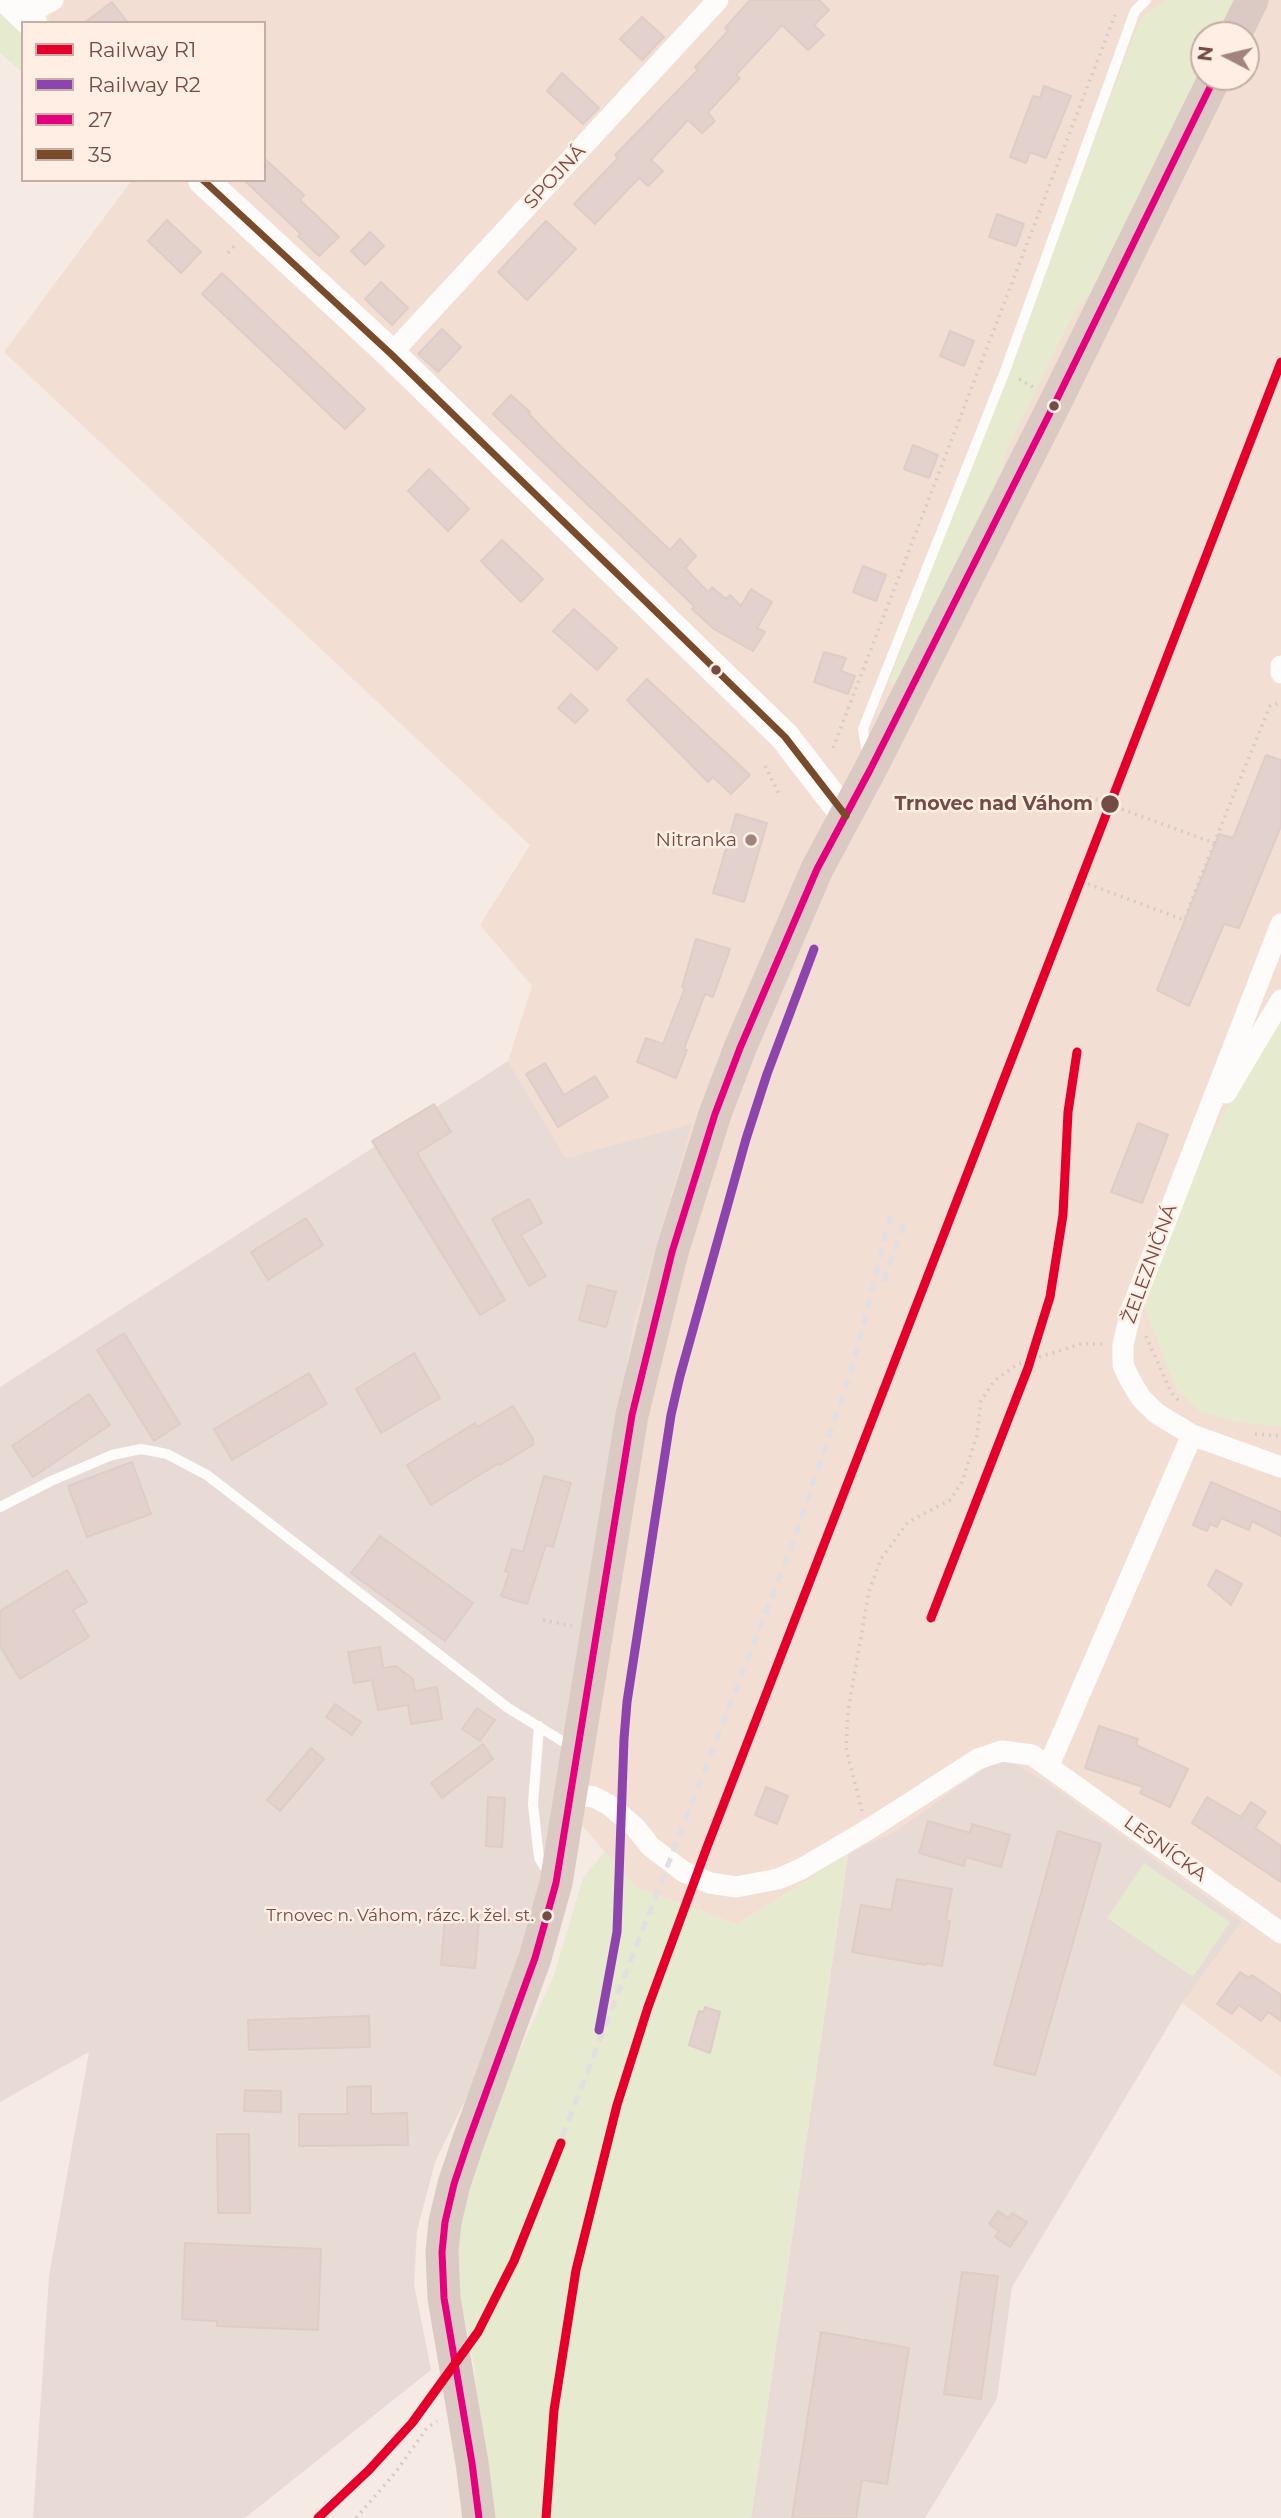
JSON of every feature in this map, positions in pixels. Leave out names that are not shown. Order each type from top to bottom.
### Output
[{"type":"main road","points":[[1242,21],[1252,0]]},
{"type":"main road","points":[[478,2518],[463,2406],[444,2298],[442,2252],[445,2222],[468,2142],[535,1958],[556,1883],[612,1524],[632,1415],[672,1252],[715,1114],[811,880],[870,771],[1208,91]]},
{"type":"main road","points":[[205,182],[391,354],[785,737],[846,816]]},
{"type":"street","points":[[22,13],[53,0]]},
{"type":"street","name":"SPOJNÁ","points":[[391,354],[718,0]]},
{"type":"street","points":[[1281,666],[1281,673]]},
{"type":"street","name":"ŽELEZNIČNÁ","points":[[1281,924],[1132,1308],[1123,1344],[1123,1365],[1141,1398],[1156,1413],[1192,1435],[1281,1467]]},
{"type":"street","name":"ŽELEZNIČNÁ","points":[[1192,1149],[1281,1000]]},
{"type":"street","points":[[1049,1765],[1192,1435]]},
{"type":"street","name":"LESNÍCKA","points":[[572,1794],[594,1797],[609,1805],[670,1863],[695,1878],[724,1886],[755,1885],[801,1869],[978,1759],[1002,1751],[1031,1755],[1049,1765],[1281,1933]]},
{"type":"lane","points":[[870,771],[863,729],[1005,371],[1135,11],[1146,0]]},
{"type":"lane","points":[[0,1507],[51,1481],[112,1455],[141,1449],[167,1454],[207,1475],[508,1708],[578,1750]]},
{"type":"lane","points":[[539,1726],[533,1804],[537,1848],[539,1858],[556,1883]]},
{"type":"path","points":[[833,748],[1116,13]]},
{"type":"path","points":[[1005,371],[1056,401]]},
{"type":"path","points":[[1088,884],[1184,920],[1269,706],[1281,702]]},
{"type":"path","points":[[765,766],[779,794]]},
{"type":"path","points":[[1089,797],[1214,843]]},
{"type":"path","points":[[1132,1308],[1171,1392],[1180,1403]]},
{"type":"path","points":[[869,1829],[852,1778],[846,1748],[848,1711],[869,1591],[881,1559],[908,1522],[950,1500],[962,1482],[977,1434],[981,1401],[994,1381],[1018,1364],[1081,1344],[1123,1344]]},
{"type":"path","points":[[1253,1434],[1281,1436]]},
{"type":"path","points":[[543,1620],[578,1628]]},
{"type":"path","points":[[356,2518],[395,2473],[427,2428],[463,2406]]},
{"type":"shaded area","points":[[50,0],[1281,0],[1281,2077],[1182,2003],[1242,1922],[1057,1789],[1003,1755],[897,1830],[848,1854],[737,1924],[635,1887],[555,1794],[634,1323],[691,1125],[566,1158],[508,1061],[532,986],[480,925],[530,845],[4,352],[131,182],[266,182],[266,21],[49,21]]},
{"type":"shaded area","points":[[508,1061],[566,1158],[692,1124],[634,1323],[532,1930],[486,2057],[435,2162],[417,2231],[414,2284],[431,2370],[245,2518],[33,2518],[49,2276],[89,2052],[0,2102],[0,1387]]},
{"type":"shaded area","points":[[1003,1755],[1057,1789],[1242,1922],[1182,2003],[1012,2287],[997,2399],[925,2518],[751,2518],[848,1854],[897,1830]]},
{"type":"green space","points":[[0,0],[50,0],[49,21],[21,21],[21,71],[0,53]]},
{"type":"green space","points":[[1166,0],[1241,0],[1231,21],[1190,21],[1190,91],[1196,91],[1098,286],[1077,307],[1006,451],[998,491],[898,686],[889,682],[1140,19]]},
{"type":"green space","points":[[1281,1014],[1281,1427],[1238,1422],[1200,1412],[1176,1389],[1142,1301],[1212,1134]]},
{"type":"green space","points":[[605,1851],[635,1887],[737,1924],[848,1854],[751,2518],[490,2518],[474,2364],[455,2273],[462,2201],[476,2148],[554,1975],[583,1878]]},
{"type":"green space","points":[[1144,1863],[1230,1922],[1193,1977],[1107,1918]]},
{"type":"building","points":[[750,0],[819,0],[829,10],[814,25],[824,35],[808,50],[782,25],[736,75],[740,78],[708,112],[715,121],[702,133],[688,120],[651,160],[663,171],[648,186],[639,178],[595,224],[574,204],[618,158],[615,155],[698,70],[695,67],[728,31],[725,28]]},
{"type":"building","points":[[112,2],[126,21],[87,21]]},
{"type":"building","points":[[642,17],[664,37],[642,60],[620,39]]},
{"type":"building","points":[[562,73],[599,108],[583,124],[547,91]]},
{"type":"building","points":[[1044,86],[1071,96],[1046,158],[1030,152],[1026,163],[1010,157],[1033,96],[1040,98]]},
{"type":"building","points":[[266,160],[304,195],[300,200],[339,237],[319,256],[298,236],[301,234],[246,182],[266,182]]},
{"type":"building","points":[[997,214],[1024,224],[1016,246],[989,237]]},
{"type":"building","points":[[167,220],[201,252],[181,273],[148,241]]},
{"type":"building","points":[[546,221],[576,249],[527,300],[498,272]]},
{"type":"building","points":[[370,232],[384,246],[365,265],[351,251]]},
{"type":"building","points":[[222,273],[365,409],[345,429],[202,294]]},
{"type":"building","points":[[381,282],[408,308],[392,325],[365,299]]},
{"type":"building","points":[[442,329],[461,347],[438,372],[418,354]]},
{"type":"building","points":[[950,331],[974,341],[964,366],[940,356]]},
{"type":"building","points":[[511,395],[555,441],[670,550],[680,539],[696,556],[685,568],[708,592],[712,587],[726,599],[730,595],[741,606],[751,589],[772,602],[757,628],[765,632],[753,651],[714,629],[692,609],[694,606],[493,414]]},
{"type":"building","points":[[913,445],[938,455],[929,478],[904,469]]},
{"type":"building","points":[[429,469],[469,509],[448,531],[408,491]]},
{"type":"building","points":[[502,540],[543,579],[521,602],[481,561]]},
{"type":"building","points":[[863,566],[886,575],[876,601],[853,592]]},
{"type":"building","points":[[574,609],[617,648],[597,670],[553,631]]},
{"type":"building","points":[[824,652],[846,658],[841,671],[855,676],[848,694],[814,682]]},
{"type":"building","points":[[647,679],[750,775],[731,794],[713,777],[708,782],[627,700]]},
{"type":"building","points":[[571,694],[588,710],[575,723],[558,708]]},
{"type":"building","points":[[1266,755],[1281,760],[1281,826],[1239,928],[1224,924],[1189,1006],[1157,990],[1219,834],[1233,838]]},
{"type":"building","points":[[736,814],[767,823],[744,902],[713,893]]},
{"type":"building","points":[[696,939],[730,949],[713,997],[705,994],[676,1078],[637,1062],[646,1038],[663,1044],[685,988],[682,987]]},
{"type":"building","points":[[545,1063],[564,1095],[595,1076],[608,1097],[558,1127],[526,1074]]},
{"type":"building","points":[[434,1104],[451,1132],[417,1153],[505,1300],[480,1315],[372,1141]]},
{"type":"building","points":[[1138,1123],[1168,1135],[1142,1203],[1111,1192]]},
{"type":"building","points":[[529,1199],[542,1223],[521,1235],[546,1276],[529,1286],[492,1219]]},
{"type":"building","points":[[306,1218],[323,1245],[268,1280],[251,1252]]},
{"type":"building","points":[[588,1285],[616,1292],[606,1327],[579,1320]]},
{"type":"building","points":[[124,1333],[180,1424],[154,1441],[97,1350]]},
{"type":"building","points":[[414,1353],[440,1398],[381,1433],[356,1389]]},
{"type":"building","points":[[309,1373],[327,1404],[232,1460],[214,1429]]},
{"type":"building","points":[[89,1394],[110,1425],[33,1477],[12,1446]]},
{"type":"building","points":[[513,1406],[533,1439],[533,1445],[431,1505],[407,1465],[475,1423],[477,1427]]},
{"type":"building","points":[[132,1462],[151,1514],[87,1537],[68,1486]]},
{"type":"building","points":[[544,1476],[571,1483],[553,1547],[546,1545],[527,1604],[501,1596],[509,1573],[505,1571],[512,1549],[523,1552]]},
{"type":"building","points":[[1211,1482],[1281,1512],[1281,1536],[1252,1521],[1249,1530],[1221,1518],[1217,1527],[1210,1524],[1207,1531],[1193,1525]]},
{"type":"building","points":[[380,1536],[473,1603],[445,1641],[351,1573]]},
{"type":"building","points":[[67,1570],[87,1602],[73,1610],[89,1637],[20,1679],[0,1646],[0,1611]]},
{"type":"building","points":[[1216,1570],[1242,1584],[1231,1605],[1208,1585]]},
{"type":"building","points":[[380,1647],[383,1668],[396,1666],[413,1679],[415,1691],[437,1687],[442,1719],[411,1724],[408,1705],[378,1710],[372,1680],[354,1683],[348,1652]]},
{"type":"building","points":[[335,1704],[361,1722],[352,1735],[326,1717]]},
{"type":"building","points":[[477,1708],[495,1720],[480,1741],[462,1729]]},
{"type":"building","points":[[1099,1726],[1138,1739],[1136,1745],[1188,1769],[1170,1807],[1140,1793],[1143,1787],[1085,1768]]},
{"type":"building","points":[[483,1744],[493,1759],[442,1798],[431,1783]]},
{"type":"building","points":[[311,1748],[324,1759],[280,1811],[267,1800]]},
{"type":"building","points":[[766,1787],[788,1796],[777,1824],[755,1815]]},
{"type":"building","points":[[488,1797],[505,1798],[502,1847],[486,1846]]},
{"type":"building","points":[[1207,1797],[1241,1817],[1251,1802],[1266,1812],[1255,1828],[1281,1846],[1281,1882],[1192,1823]]},
{"type":"building","points":[[928,1821],[970,1833],[972,1824],[1010,1835],[1001,1867],[966,1857],[964,1866],[919,1853]]},
{"type":"building","points":[[1058,1831],[1101,1844],[1035,2075],[994,2065]]},
{"type":"building","points":[[897,1879],[952,1889],[946,1920],[950,1921],[942,1966],[852,1952],[861,1905],[891,1910]]},
{"type":"building","points":[[445,1918],[479,1921],[475,1968],[441,1965]]},
{"type":"building","points":[[1240,1972],[1249,1978],[1252,1975],[1281,1995],[1281,2021],[1268,2012],[1261,2021],[1239,2005],[1232,2014],[1217,2004]]},
{"type":"building","points":[[705,2007],[720,2012],[710,2053],[689,2045],[699,2011],[704,2012]]},
{"type":"building","points":[[369,2016],[370,2047],[249,2050],[248,2020]]},
{"type":"building","points":[[371,2086],[371,2114],[407,2113],[408,2145],[299,2146],[299,2114],[347,2114],[347,2087]]},
{"type":"building","points":[[245,2090],[281,2091],[281,2112],[244,2111]]},
{"type":"building","points":[[217,2134],[249,2134],[250,2213],[218,2213]]},
{"type":"building","points":[[998,2211],[1009,2218],[1012,2213],[1027,2222],[1010,2247],[995,2237],[999,2231],[989,2224]]},
{"type":"building","points":[[185,2243],[321,2249],[318,2330],[217,2326],[217,2321],[182,2319]]},
{"type":"building","points":[[962,2272],[998,2276],[981,2399],[944,2394]]},
{"type":"building","points":[[821,2332],[909,2348],[887,2484],[862,2480],[856,2518],[792,2518]]},
{"type":"railway","points":[[603,2014],[617,1932],[627,1702],[671,1415],[746,1139],[767,1074],[814,949]]},
{"type":"railway","points":[[931,1618],[1028,1368],[1050,1297],[1063,1215],[1068,1112],[1077,1052]]},
{"type":"railway","points":[[318,2518],[375,2464],[428,2402],[478,2332],[514,2261],[789,1553],[851,1373],[891,1215]]},
{"type":"railway","points":[[884,1282],[905,1220]]},
{"type":"rail line","name":"R1","points":[[546,2518],[554,2410],[576,2270],[617,2105],[648,2007],[707,1847],[1281,362]]},
{"type":"rail line","name":"R2","points":[[599,2030],[617,1932],[627,1702],[671,1415],[746,1139],[767,1074],[814,949]]},
{"type":"rail line","name":"R1","points":[[931,1618],[1028,1368],[1050,1297],[1063,1215],[1068,1112],[1077,1052]]},
{"type":"rail line","name":"R1","points":[[318,2518],[369,2470],[412,2423],[478,2332],[514,2261],[561,2143]]},
{"type":"transit line","name":"27","points":[[479,2518],[444,2298],[442,2252],[445,2222],[468,2142],[535,1958],[556,1883],[632,1415],[672,1252],[715,1114],[740,1048],[817,869],[870,770],[1056,401],[1208,91]]},
{"type":"transit line","name":"35","points":[[205,182],[391,354],[785,737],[846,816]]},
{"type":"place","name":"Trnovec nad Váhom","points":[[1110,804]]},
{"type":"place","name":"Nitranka","points":[[751,840]]},
{"type":"place","name":"Trnovec n. Váhom, rázc. k žel. st.","points":[[547,1916]]}]
